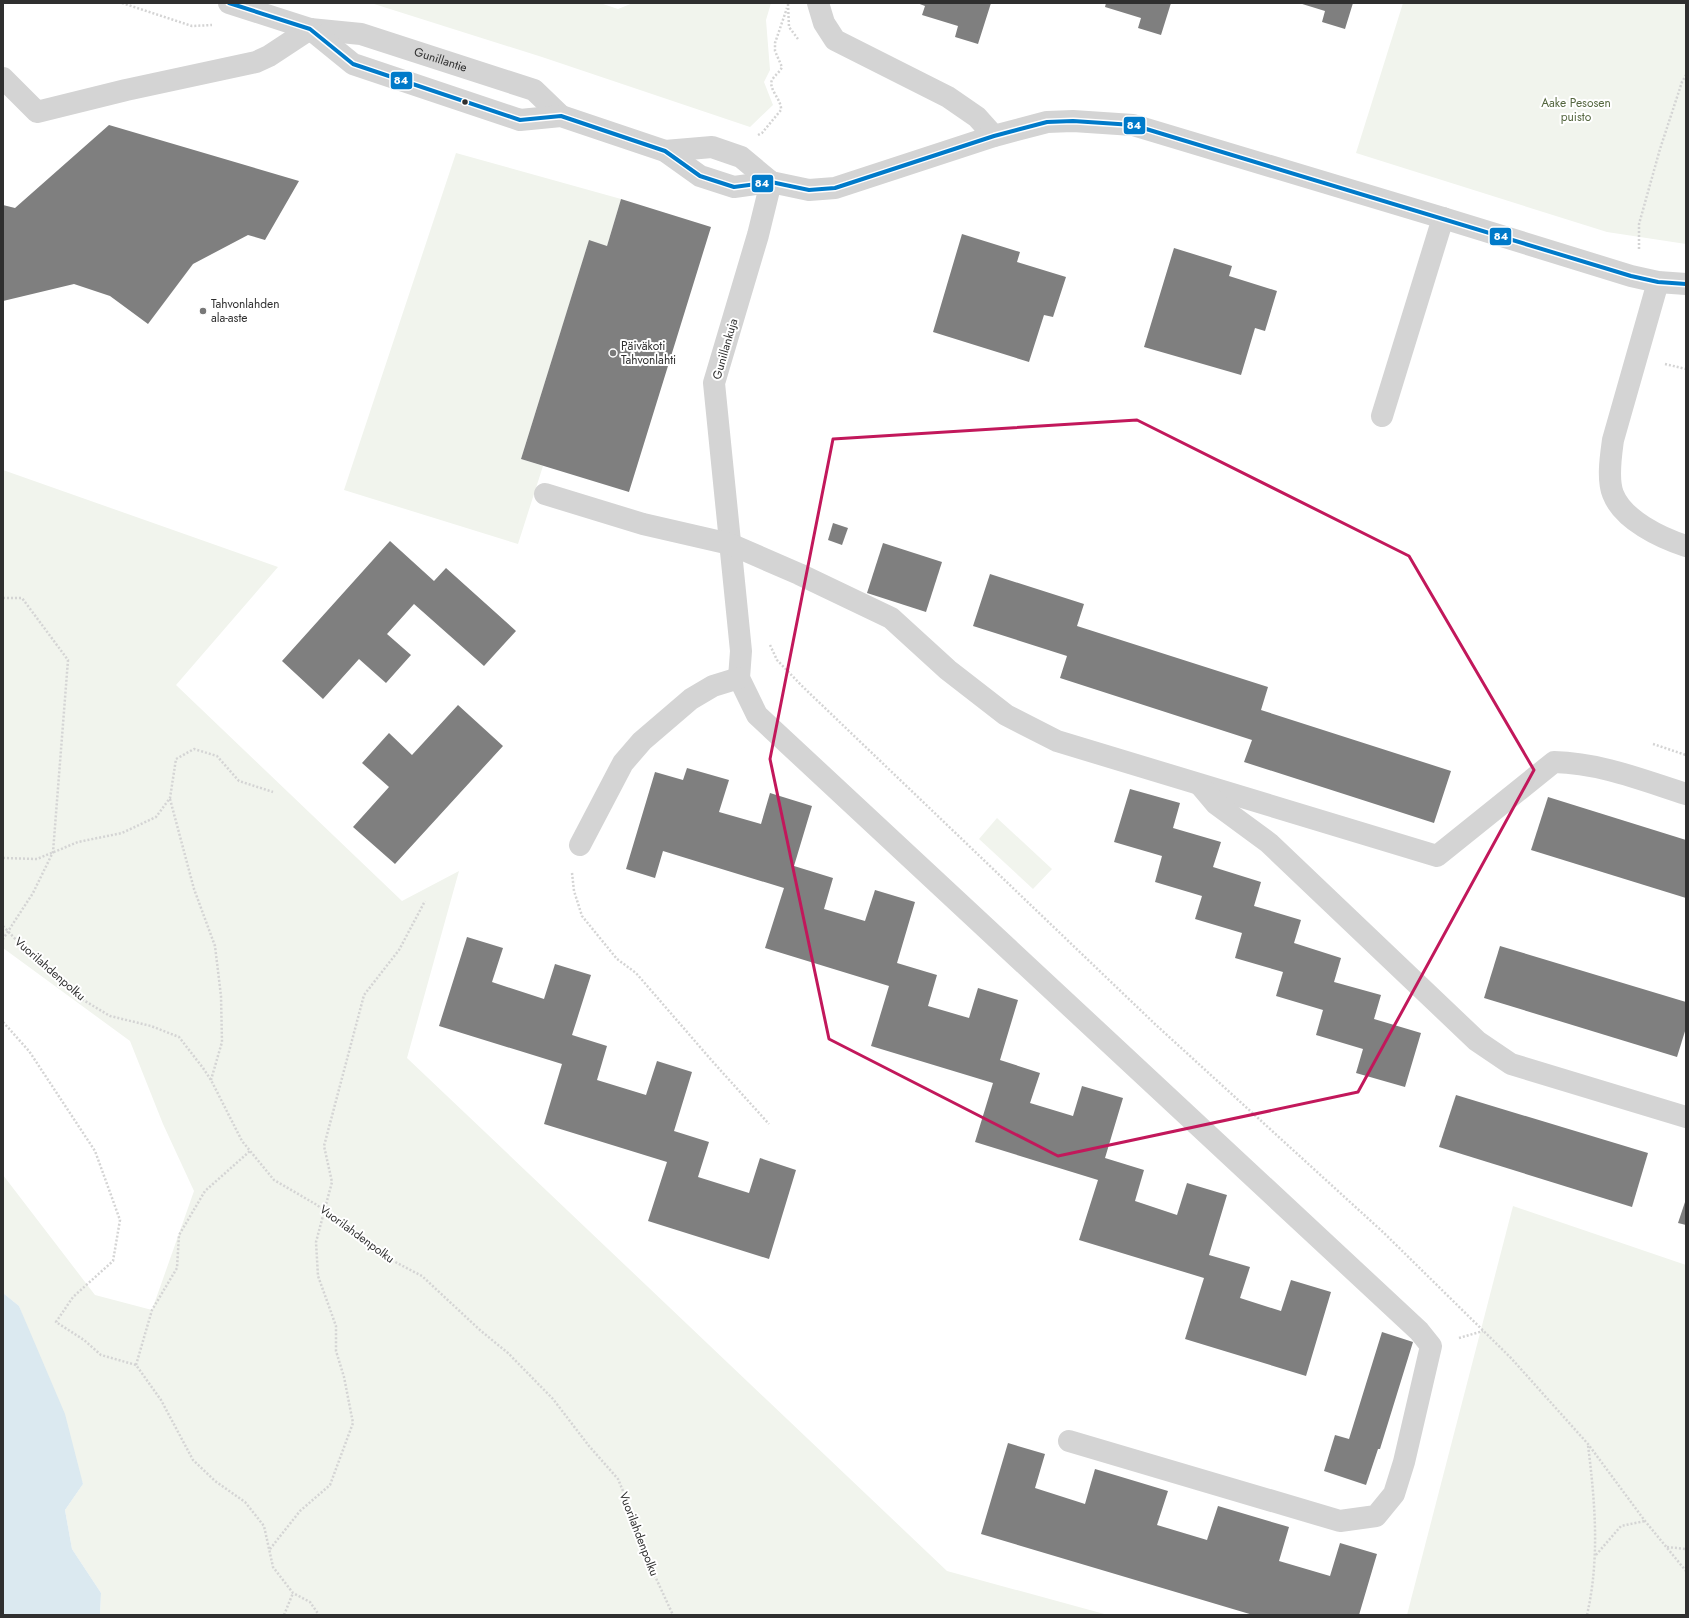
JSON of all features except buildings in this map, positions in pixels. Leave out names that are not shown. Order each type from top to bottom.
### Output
[{"type":"street","name":"Gunillantie","points":[[229,3],[310,29],[361,34],[534,90],[561,116]]},
{"type":"street","points":[[818,3],[824,23],[835,40],[948,97],[977,117],[994,136]]},
{"type":"street","name":"Gunillantie","points":[[310,29],[353,64],[520,120],[561,116],[664,151],[700,176],[734,187],[771,182],[809,190],[835,188],[994,136],[1047,122],[1074,121],[1133,125],[1631,276],[1658,282],[1686,284]]},
{"type":"street","points":[[3,78],[37,112],[126,90],[256,62],[269,56],[310,29]]},
{"type":"street","name":"Gunillantie","points":[[664,151],[712,147],[741,157],[771,182]]},
{"type":"street","name":"Gunillankuja","points":[[739,678],[741,652],[714,383],[758,235],[771,182]]},
{"type":"street","points":[[1382,416],[1443,218]]},
{"type":"street","points":[[1658,282],[1613,440],[1609,466],[1613,494],[1624,511],[1642,526],[1673,542],[1686,546]]},
{"type":"street","points":[[545,494],[643,524],[730,544],[799,574],[890,618],[948,670],[1006,715],[1057,741],[1437,856],[1554,762],[1576,762],[1605,768],[1686,794]]},
{"type":"street","points":[[580,845],[623,763],[642,741],[691,699],[713,686],[739,678],[757,715],[1419,1331],[1431,1346],[1404,1462],[1394,1494],[1376,1516],[1340,1521],[1069,1441]]},
{"type":"street","points":[[1200,785],[1216,804],[1269,843],[1477,1041],[1511,1064],[1686,1117]]},
{"type":"path","points":[[122,3],[192,26]]},
{"type":"path","points":[[762,134],[781,110],[780,102],[771,85],[772,81],[782,67],[775,51],[774,43],[788,7]]},
{"type":"path","points":[[1638,253],[1640,247],[1639,224],[1660,149],[1682,82],[1686,75]]},
{"type":"path","points":[[3,598],[22,598],[68,660],[53,852],[33,893],[3,940]]},
{"type":"path","points":[[777,660],[1156,1025],[1384,1233],[1511,1358],[1588,1444],[1645,1521],[1686,1571]]},
{"type":"path","points":[[1653,744],[1686,755]]},
{"type":"path","points":[[211,1080],[222,1042],[221,996],[215,946],[194,889],[170,798],[176,759],[194,749],[217,756],[239,781],[273,792]]},
{"type":"path","points":[[3,858],[38,859],[78,842],[122,833],[156,817],[170,798]]},
{"type":"path","points":[[580,845],[575,857],[572,875],[574,892],[582,916],[617,959],[636,973],[769,1124]]},
{"type":"path","points":[[269,1549],[300,1511],[330,1485],[353,1423],[344,1377],[336,1350],[336,1326],[318,1276],[316,1242],[332,1182],[324,1146],[364,995],[399,950],[425,901]]},
{"type":"path","name":"Vuorilahdenpolku","points":[[3,926],[80,998],[110,1016],[151,1026],[179,1037],[211,1080],[242,1141],[274,1180],[324,1211],[396,1263],[422,1276],[481,1331],[508,1353],[553,1399],[589,1446],[618,1479],[643,1539],[654,1574],[672,1615]]},
{"type":"path","points":[[3,1022],[29,1051],[95,1151],[120,1220],[113,1261],[73,1297],[56,1322],[84,1340],[101,1356],[136,1365],[162,1400],[193,1460],[215,1481],[245,1502],[264,1526],[273,1567],[293,1593],[310,1602],[319,1615]]},
{"type":"path","points":[[136,1365],[152,1310],[177,1268],[179,1235],[204,1192],[250,1151]]},
{"type":"path","points":[[1588,1444],[1594,1495],[1596,1555],[1593,1590],[1588,1615]]},
{"type":"path","points":[[1596,1555],[1621,1526],[1645,1521]]},
{"type":"path","points":[[1666,1546],[1686,1549]]},
{"type":"path","points":[[284,1615],[293,1593]]},
{"type":"highlighted area","points":[[1137,420],[1409,556],[1534,770],[1358,1092],[1058,1156],[829,1039],[770,759],[833,439]]},
{"type":"green space","points":[[371,3],[600,3],[618,9],[633,3],[771,3],[766,20],[770,70],[764,82],[773,105],[750,127],[542,57]]},
{"type":"green space","name":"Aake Pesosen puisto","points":[[1403,3],[1686,3],[1686,244],[1607,232],[1356,153]]},
{"type":"green space","points":[[456,153],[621,199],[607,246],[589,241],[521,459],[543,466],[518,544],[344,490]]},
{"type":"green space","points":[[3,470],[278,567],[176,685],[402,901],[459,871],[407,1058],[947,1571],[1108,1615],[100,1615],[101,1593],[72,1549],[65,1510],[83,1484],[19,1306],[3,1293],[3,1175],[95,1295],[152,1310],[194,1191],[163,1124],[130,1041],[3,948]]},
{"type":"green space","points":[[997,818],[1052,869],[1033,889],[979,839]]},
{"type":"green space","points":[[1513,1206],[1686,1265],[1686,1615],[1407,1615]]},
{"type":"shaded area","points":[[3,1293],[19,1306],[65,1414],[83,1484],[65,1510],[72,1549],[101,1593],[100,1615],[3,1615]]},
{"type":"transit line","name":"84","points":[[229,3],[310,29],[353,64],[520,120],[561,116],[665,151],[700,176],[734,187],[771,182],[809,190],[835,188],[994,136],[1047,122],[1073,121],[1133,125],[1631,276],[1658,282],[1686,284]]},
{"type":"place","name":"Tahvonlahden ala-aste","points":[[203,311]]},
{"type":"place","name":"Päiväkoti Tahvonlahti","points":[[613,353]]}]
